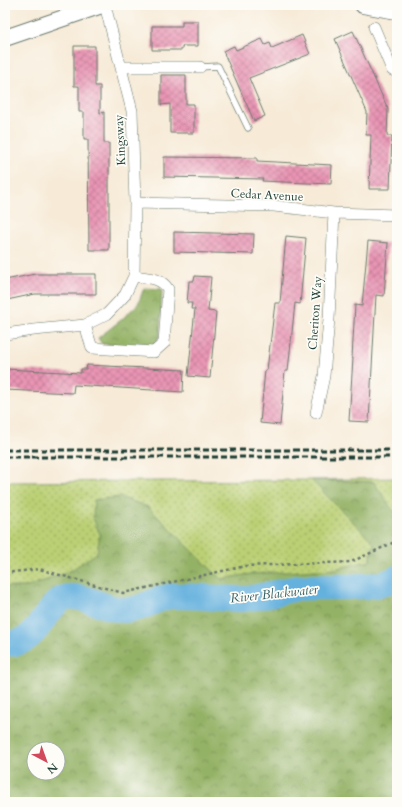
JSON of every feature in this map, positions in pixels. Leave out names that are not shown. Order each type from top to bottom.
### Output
[{"type":"street","points":[[5,38],[102,5]]},
{"type":"street","name":"Kingsway","points":[[5,334],[85,326],[107,314],[125,295],[134,276],[135,204],[132,111],[105,5]]},
{"type":"street","points":[[363,5],[397,11]]},
{"type":"street","points":[[374,27],[392,70],[397,72]]},
{"type":"street","points":[[121,67],[200,67]]},
{"type":"street","name":"Cedar Avenue","points":[[135,204],[274,206],[334,213],[397,215]]},
{"type":"street","name":"Cheriton Way","points":[[316,413],[325,369],[334,213]]},
{"type":"street","points":[[85,326],[92,348],[154,352],[164,343],[168,288],[163,282],[153,278],[134,276]]},
{"type":"lane","points":[[200,67],[218,66],[248,128]]},
{"type":"path","points":[[5,573],[39,569],[123,593],[245,566],[351,562],[397,541]]},
{"type":"green space","points":[[144,288],[162,289],[160,336],[153,347],[102,344],[98,338],[138,304]]},
{"type":"green space","points":[[397,478],[397,802],[5,802],[5,482]]},
{"type":"green space","points":[[311,480],[374,482],[391,508],[397,514],[397,802],[5,802],[5,587],[28,587],[68,572],[97,553],[100,534],[93,518],[94,500],[120,497],[148,507],[221,579],[251,574],[334,569],[370,561],[374,543]]},
{"type":"building","points":[[182,21],[198,21],[198,46],[182,46],[182,50],[152,50],[152,26],[182,26]]},
{"type":"building","points":[[353,31],[388,109],[387,136],[392,136],[390,189],[369,189],[371,135],[366,135],[367,112],[335,39]]},
{"type":"building","points":[[302,35],[310,54],[249,78],[265,116],[254,121],[223,51],[234,46],[236,50],[262,39],[265,45],[270,43],[272,48]]},
{"type":"building","points":[[74,46],[95,46],[95,86],[100,86],[100,113],[104,112],[104,143],[109,143],[109,250],[89,250],[88,139],[84,139],[84,112],[79,112],[79,86],[74,86]]},
{"type":"building","points":[[161,75],[186,75],[186,104],[194,104],[194,133],[170,133],[170,104],[161,105]]},
{"type":"building","points":[[164,157],[257,158],[257,161],[332,165],[331,184],[262,181],[263,179],[164,177]]},
{"type":"building","points":[[174,232],[254,234],[253,254],[174,252]]},
{"type":"building","points":[[286,236],[306,238],[300,304],[295,303],[288,371],[285,371],[280,425],[260,423],[265,370],[267,370],[275,303],[280,303]]},
{"type":"building","points":[[368,241],[388,243],[384,296],[376,295],[369,422],[349,421],[355,305],[362,306]]},
{"type":"building","points":[[35,274],[96,274],[96,294],[35,294],[7,300],[5,280]]},
{"type":"building","points":[[195,276],[211,277],[208,311],[216,312],[210,378],[188,376],[195,309],[191,309],[192,303],[187,303],[189,281],[194,281]]},
{"type":"building","points":[[87,365],[184,370],[183,392],[74,385],[73,393],[5,390],[5,369],[81,373],[81,369],[86,369]]},
{"type":"waterway","name":"River Blackwater","points":[[5,643],[17,643],[27,638],[35,631],[55,605],[62,599],[70,597],[77,597],[111,608],[126,610],[138,608],[172,596],[242,599],[298,588],[376,585],[397,578]]},
{"type":"railway","points":[[5,450],[397,450]]},
{"type":"railway","points":[[5,457],[397,457]]}]
